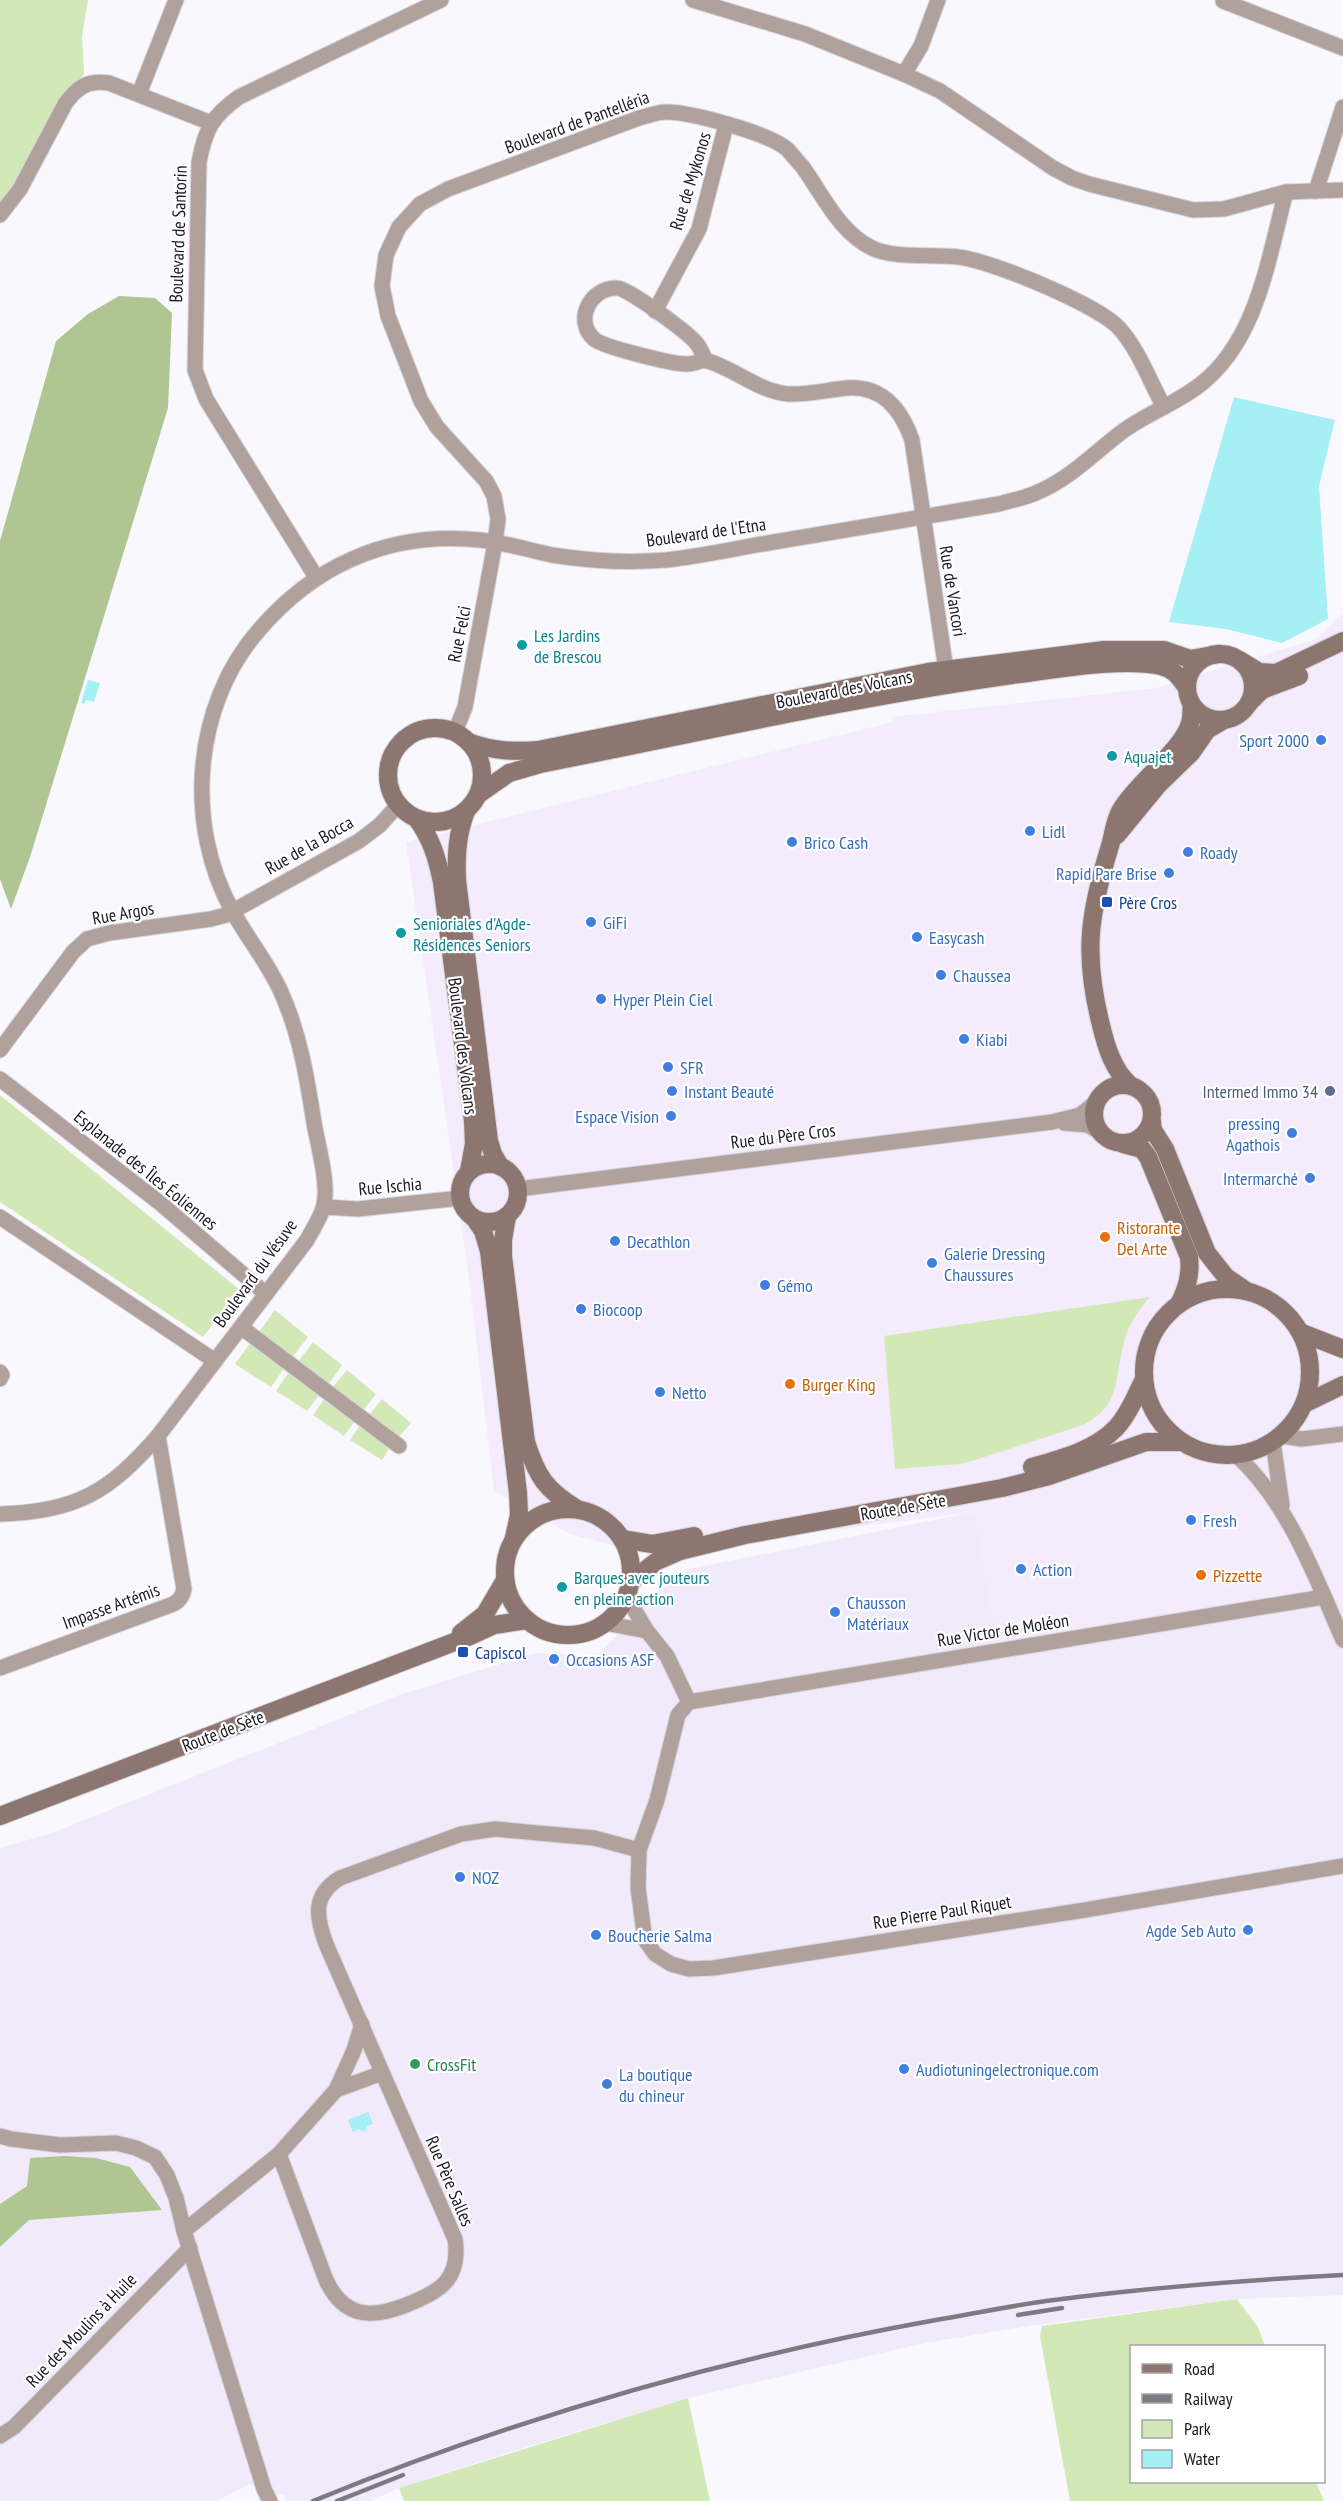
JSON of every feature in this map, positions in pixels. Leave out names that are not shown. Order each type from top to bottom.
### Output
[{"type":"street","points":[[139,94],[176,0]]},
{"type":"street","name":"Boulevard de Santorin","points":[[316,577],[206,399],[195,370],[199,162],[205,133],[223,108],[239,97],[441,0]]},
{"type":"street","points":[[693,0],[805,33],[904,74],[940,91],[1053,168],[1089,184],[1193,210],[1207,211],[1286,192],[1343,190]]},
{"type":"street","points":[[904,74],[921,46],[939,0]]},
{"type":"street","points":[[1223,1],[1343,48]]},
{"type":"street","points":[[0,215],[20,189],[53,123],[73,92],[84,84],[96,81],[110,83],[211,123]]},
{"type":"street","points":[[1316,191],[1343,106]]},
{"type":"street","name":"Boulevard de Pantelléria","points":[[495,543],[498,519],[494,496],[486,481],[428,414],[388,316],[382,286],[386,255],[399,227],[420,204],[448,189],[639,118],[664,111],[688,114],[768,138],[786,149],[801,165],[842,224],[856,240],[874,250],[980,261],[1009,271],[1100,313],[1119,327],[1164,407]]},
{"type":"street","name":"Rue de Mykonos","points":[[655,311],[699,229],[726,125]]},
{"type":"street","name":"Boulevard de l'Etna","points":[[232,911],[213,867],[203,821],[201,774],[208,728],[224,683],[248,642],[279,606],[316,577],[352,558],[390,546],[429,539],[470,539],[593,560],[669,559],[999,504],[1038,493],[1071,474],[1122,432],[1201,384],[1218,369],[1238,340],[1254,308],[1286,192]]},
{"type":"street","points":[[619,288],[632,292],[697,343],[706,360],[686,364],[607,346],[593,338],[585,325],[585,309],[592,297],[604,289],[619,288]]},
{"type":"street","name":"Rue de Vancori","points":[[706,360],[764,387],[787,394],[849,388],[871,391],[890,402],[904,419],[912,440],[946,670]]},
{"type":"street","name":"Rue Felci","points":[[455,732],[465,707],[495,543]]},
{"type":"street","points":[[1245,1290],[1222,1289],[1200,1293],[1179,1304],[1163,1318],[1152,1337],[1145,1357],[1144,1379],[1149,1404],[1162,1425],[1181,1442],[1197,1451],[1216,1455],[1236,1455],[1266,1446],[1278,1439],[1295,1423],[1305,1403],[1311,1383],[1310,1357],[1302,1334],[1287,1314],[1268,1299],[1245,1290],[1226,1277],[1207,1253],[1165,1149],[1153,1130],[1153,1110],[1150,1101],[1144,1093],[1121,1077],[1106,1044],[1090,977],[1095,896],[1111,844],[1115,821],[1122,807],[1182,738],[1190,724],[1189,696],[1193,669],[1200,661],[1228,656],[1259,672],[1276,673],[1343,641]]},
{"type":"street","name":"Boulevard des Volcans","points":[[471,744],[514,752],[538,750],[946,670],[1104,650],[1164,650],[1190,659],[1228,656]]},
{"type":"street","points":[[1111,844],[1158,786],[1191,753],[1207,730],[1224,720],[1234,718],[1262,690],[1299,676],[1343,654]]},
{"type":"street","points":[[1228,656],[1244,665],[1253,683],[1253,694],[1249,704]]},
{"type":"street","name":"Boulevard des Volcans","points":[[479,794],[509,773],[540,764],[930,687],[1056,669],[1143,663],[1162,666],[1178,674],[1189,696]]},
{"type":"street","points":[[1189,696],[1205,717],[1224,720]]},
{"type":"street","points":[[438,728],[455,732],[471,744],[480,759],[483,777],[479,794],[466,811],[451,820],[434,822],[417,819],[398,805],[390,789],[388,771],[393,753],[404,739],[420,730],[438,728]]},
{"type":"street","name":"Rue de la Bocca","points":[[232,911],[359,841],[380,825],[398,805]]},
{"type":"street","name":"Boulevard des Volcans","points":[[466,811],[459,829],[456,853],[457,880],[489,1141],[500,1166]]},
{"type":"street","name":"Boulevard des Volcans","points":[[417,819],[429,835],[436,851],[442,882],[473,1121],[474,1144],[469,1172]]},
{"type":"street","name":"Rue Argos","points":[[0,1050],[73,952],[87,939],[109,933],[211,919],[232,911]]},
{"type":"street","name":"Boulevard du Vésuve","points":[[0,1514],[43,1511],[64,1506],[89,1496],[112,1482],[134,1464],[158,1436],[307,1240],[324,1207],[325,1190],[304,1061],[294,1026],[265,960],[232,911]]},
{"type":"street","points":[[1106,1044],[1106,1080],[1094,1113],[1095,1123],[1107,1138],[1142,1149],[1148,1157],[1189,1257],[1188,1286],[1179,1304]]},
{"type":"street","name":"Esplanade des Îles Éoliennes","points":[[0,1079],[160,1203],[266,1294]]},
{"type":"street","points":[[1099,1098],[1110,1087],[1120,1084],[1130,1085]]},
{"type":"street","name":"Rue du Père Cros","points":[[518,1189],[1052,1122],[1080,1115],[1099,1098]]},
{"type":"street","name":"Rue du Père Cros","points":[[1052,1122],[1087,1125],[1100,1132]]},
{"type":"street","points":[[1123,1143],[1141,1138],[1152,1122]]},
{"type":"street","points":[[475,1219],[492,1222],[507,1216],[514,1208],[518,1189],[513,1175],[500,1166],[484,1164],[469,1172],[460,1188],[460,1198],[468,1214],[475,1219],[483,1231],[489,1251],[519,1515],[506,1559],[505,1580],[512,1602],[527,1620],[544,1630],[565,1635],[585,1632],[604,1623],[619,1609],[628,1589],[630,1560],[622,1539],[613,1527],[601,1518],[554,1495],[541,1481],[533,1465],[526,1442],[503,1256],[507,1216]]},
{"type":"street","name":"Rue Ischia","points":[[324,1207],[358,1209],[460,1198]]},
{"type":"street","points":[[0,1217],[214,1361]]},
{"type":"street","points":[[241,1327],[399,1446]]},
{"type":"street","points":[[1302,1334],[1343,1349]]},
{"type":"street","points":[[0,1372],[2,1375],[0,1379]]},
{"type":"street","name":"Route de Sète","points":[[622,1539],[652,1544],[677,1540],[743,1524],[998,1477],[1045,1464],[1086,1448],[1110,1433],[1130,1408],[1144,1379]]},
{"type":"street","points":[[1305,1403],[1343,1385]]},
{"type":"street","points":[[1278,1439],[1302,1440],[1343,1434]]},
{"type":"street","name":"Impasse Artémis","points":[[0,1668],[177,1603],[182,1596],[184,1590],[158,1436]]},
{"type":"street","points":[[1278,1439],[1283,1511]]},
{"type":"street","name":"Route de Sète","points":[[628,1589],[657,1561],[680,1551],[745,1535],[1002,1488],[1049,1476],[1146,1442],[1181,1442]]},
{"type":"street","points":[[1236,1455],[1265,1484],[1283,1511],[1343,1640]]},
{"type":"street","points":[[513,1540],[525,1525],[541,1515],[559,1509],[579,1509]]},
{"type":"street","name":"Route de Sète","points":[[446,1644],[485,1614],[505,1580]]},
{"type":"street","points":[[628,1589],[647,1631],[667,1656],[689,1701],[678,1715],[657,1800],[639,1850]]},
{"type":"street","name":"Rue Victor de Moléon","points":[[689,1701],[1323,1597]]},
{"type":"street","name":"Route de Sète","points":[[0,1816],[494,1625],[527,1620]]},
{"type":"street","points":[[604,1623],[647,1631]]},
{"type":"street","name":"Rue Père Salles","points":[[279,2154],[326,2280],[332,2293],[340,2301],[356,2312],[377,2314],[415,2302],[437,2291],[448,2281],[453,2271],[456,2249],[454,2239],[318,1921],[320,1902],[332,1882],[340,1878],[461,1834],[495,1829],[594,1838],[639,1850]]},
{"type":"street","name":"Rue Pierre Paul Riquet","points":[[639,1850],[638,1888],[645,1940],[655,1954],[671,1964],[689,1969],[713,1968],[1085,1910],[1343,1866]]},
{"type":"street","points":[[184,2231],[279,2154],[336,2090],[354,2050],[362,2024]]},
{"type":"street","points":[[336,2090],[382,2073]]},
{"type":"street","points":[[0,2136],[60,2145],[116,2143],[136,2148],[155,2157],[167,2175],[176,2198],[184,2231],[269,2500]]},
{"type":"street","name":"Rue des Moulins à Huile","points":[[0,2436],[14,2427],[190,2248]]},
{"type":"shaded area","points":[[1343,613],[1343,1610],[1338,1599],[1000,1657],[974,1512],[646,1554],[570,1534],[494,1491],[469,1278],[406,842],[893,722],[891,717],[1156,688],[1316,639]]},
{"type":"shaded area","points":[[974,1512],[1000,1657],[1338,1599],[1343,1610],[1343,2295],[1237,2299],[1029,2326],[925,2343],[688,2398],[510,2452],[399,2488],[370,2501],[287,2501],[285,2496],[250,2484],[217,2501],[0,2501],[0,2247],[28,2220],[161,2210],[27,2186],[0,2204],[0,1848],[52,1833],[399,1695],[536,1653],[597,1656],[655,1595],[689,1569]]},
{"type":"green space","points":[[0,0],[88,0],[82,37],[84,73],[0,213]]},
{"type":"green space","points":[[119,296],[155,298],[172,313],[168,408],[30,857],[11,909],[0,879],[0,541],[56,341],[88,314]]},
{"type":"green space","points":[[0,1095],[240,1290],[203,1337],[0,1202]]},
{"type":"green space","points":[[1150,1297],[1127,1332],[1110,1401],[1095,1418],[1083,1425],[972,1461],[895,1469],[884,1336]]},
{"type":"green space","points":[[275,1310],[308,1337],[292,1358],[259,1332]]},
{"type":"green space","points":[[251,1342],[285,1367],[271,1387],[235,1364]]},
{"type":"green space","points":[[313,1342],[342,1365],[328,1385],[298,1362]]},
{"type":"green space","points":[[347,1370],[376,1394],[363,1411],[332,1388]]},
{"type":"green space","points":[[290,1371],[320,1394],[307,1411],[276,1391]]},
{"type":"green space","points":[[325,1398],[355,1421],[344,1436],[313,1415]]},
{"type":"green space","points":[[382,1399],[411,1423],[398,1438],[369,1415]]},
{"type":"green space","points":[[360,1425],[390,1447],[382,1460],[350,1440]]},
{"type":"green space","points":[[64,2156],[96,2158],[130,2167],[162,2210],[29,2220],[0,2247],[0,2204],[27,2186],[30,2158]]},
{"type":"green space","points":[[1237,2299],[1258,2327],[1265,2345],[1130,2345],[1130,2483],[1316,2483],[1324,2501],[1070,2501],[1040,2336],[1042,2326]]},
{"type":"green space","points":[[688,2398],[710,2501],[404,2501],[399,2488]]},
{"type":"water","points":[[1234,397],[1335,420],[1319,486],[1328,619],[1282,643],[1226,629],[1169,622]]},
{"type":"water","points":[[88,680],[100,683],[94,702],[86,700],[84,704],[81,703]]},
{"type":"water","points":[[368,2112],[373,2124],[367,2126],[364,2132],[359,2129],[353,2132],[348,2120]]},
{"type":"railway","points":[[313,2501],[465,2443],[620,2394],[698,2372],[856,2335],[1018,2305],[1083,2296],[1194,2285],[1343,2275]]},
{"type":"railway","points":[[1018,2315],[1062,2308]]},
{"type":"railway","points":[[337,2501],[403,2475]]},
{"type":"place","name":"Les Jardins de Brescou","points":[[522,645]]},
{"type":"place","name":"Sport 2000","points":[[1321,740]]},
{"type":"place","name":"Aquajet","points":[[1112,756]]},
{"type":"place","name":"Lidl","points":[[1030,831]]},
{"type":"place","name":"Brico Cash","points":[[792,842]]},
{"type":"place","name":"Roady","points":[[1188,852]]},
{"type":"place","name":"Rapid Pare Brise","points":[[1169,873]]},
{"type":"place","name":"Père Cros","points":[[1107,902]]},
{"type":"place","name":"GiFi","points":[[591,922]]},
{"type":"place","name":"Senioriales d'Agde- Résidences Seniors","points":[[401,933]]},
{"type":"place","name":"Easycash","points":[[917,937]]},
{"type":"place","name":"Chaussea","points":[[941,975]]},
{"type":"place","name":"Hyper Plein Ciel","points":[[601,999]]},
{"type":"place","name":"Kiabi","points":[[964,1039]]},
{"type":"place","name":"SFR","points":[[668,1067]]},
{"type":"place","name":"Instant Beauté","points":[[672,1091]]},
{"type":"place","name":"Intermed Immo 34","points":[[1330,1091]]},
{"type":"place","name":"Espace Vision","points":[[671,1116]]},
{"type":"place","name":"pressing Agathois","points":[[1292,1133]]},
{"type":"place","name":"Intermarché","points":[[1310,1178]]},
{"type":"place","name":"Ristorante Del Arte","points":[[1105,1237]]},
{"type":"place","name":"Decathlon","points":[[615,1241]]},
{"type":"place","name":"Galerie Dressing Chaussures","points":[[932,1263]]},
{"type":"place","name":"Gémo","points":[[765,1285]]},
{"type":"place","name":"Biocoop","points":[[581,1309]]},
{"type":"place","name":"Burger King","points":[[790,1384]]},
{"type":"place","name":"Netto","points":[[660,1392]]},
{"type":"place","name":"Fresh","points":[[1191,1520]]},
{"type":"place","name":"Action","points":[[1021,1569]]},
{"type":"place","name":"Pizzette","points":[[1201,1575]]},
{"type":"place","name":"Barques avec jouteurs en pleine action","points":[[562,1587]]},
{"type":"place","name":"Chausson Matériaux","points":[[835,1612]]},
{"type":"place","name":"Capiscol","points":[[463,1652]]},
{"type":"place","name":"Occasions ASF","points":[[554,1659]]},
{"type":"place","name":"NOZ","points":[[460,1877]]},
{"type":"place","name":"Agde Seb Auto","points":[[1248,1930]]},
{"type":"place","name":"Boucherie Salma","points":[[596,1935]]},
{"type":"place","name":"CrossFit","points":[[415,2064]]},
{"type":"place","name":"Audiotuningelectronique.com","points":[[904,2069]]},
{"type":"place","name":"La boutique du chineur","points":[[607,2084]]}]
